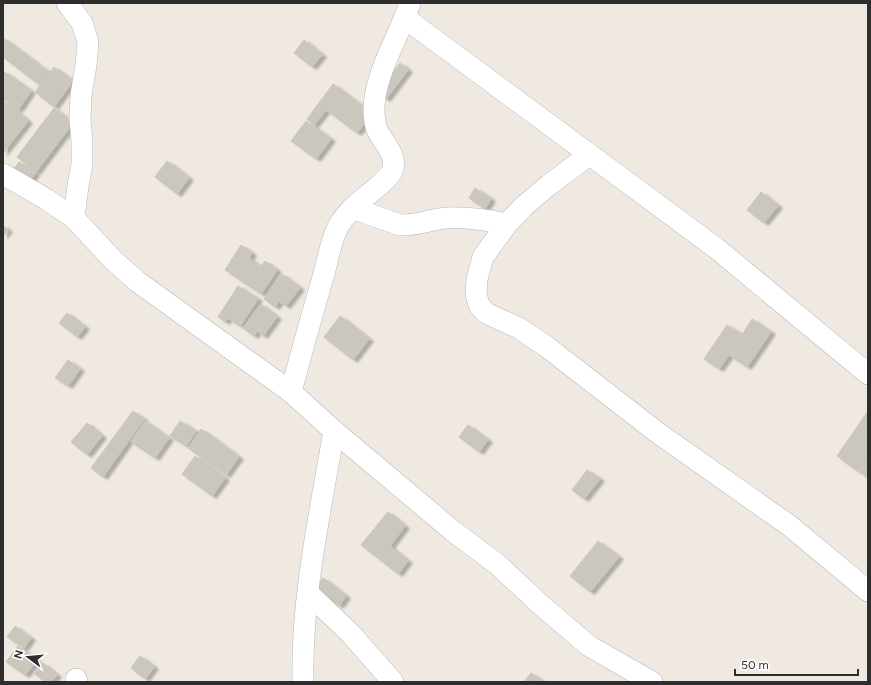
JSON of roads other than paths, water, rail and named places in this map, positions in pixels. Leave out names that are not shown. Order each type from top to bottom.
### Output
[{"type":"street","points":[[67,3],[82,23],[88,42],[81,95],[80,120],[82,164],[74,218]]},
{"type":"street","points":[[291,392],[338,226],[352,208],[383,181],[392,171],[392,154],[376,128],[374,98],[378,81],[407,11],[589,155],[716,248],[868,374]]},
{"type":"street","points":[[589,155],[544,189],[524,206],[507,224],[483,257],[477,279],[476,294],[478,305],[486,313],[519,328],[547,347],[658,434],[790,526],[868,591]]},
{"type":"street","points":[[3,174],[46,199],[74,218],[113,260],[138,282],[291,392],[334,431],[453,531],[497,564],[541,605],[589,646],[652,682]]},
{"type":"street","points":[[352,208],[400,225],[407,226],[449,218],[486,220],[507,224]]},
{"type":"street","points":[[303,682],[303,656],[308,593],[334,431]]},
{"type":"street","points":[[308,593],[351,634],[393,682]]}]
